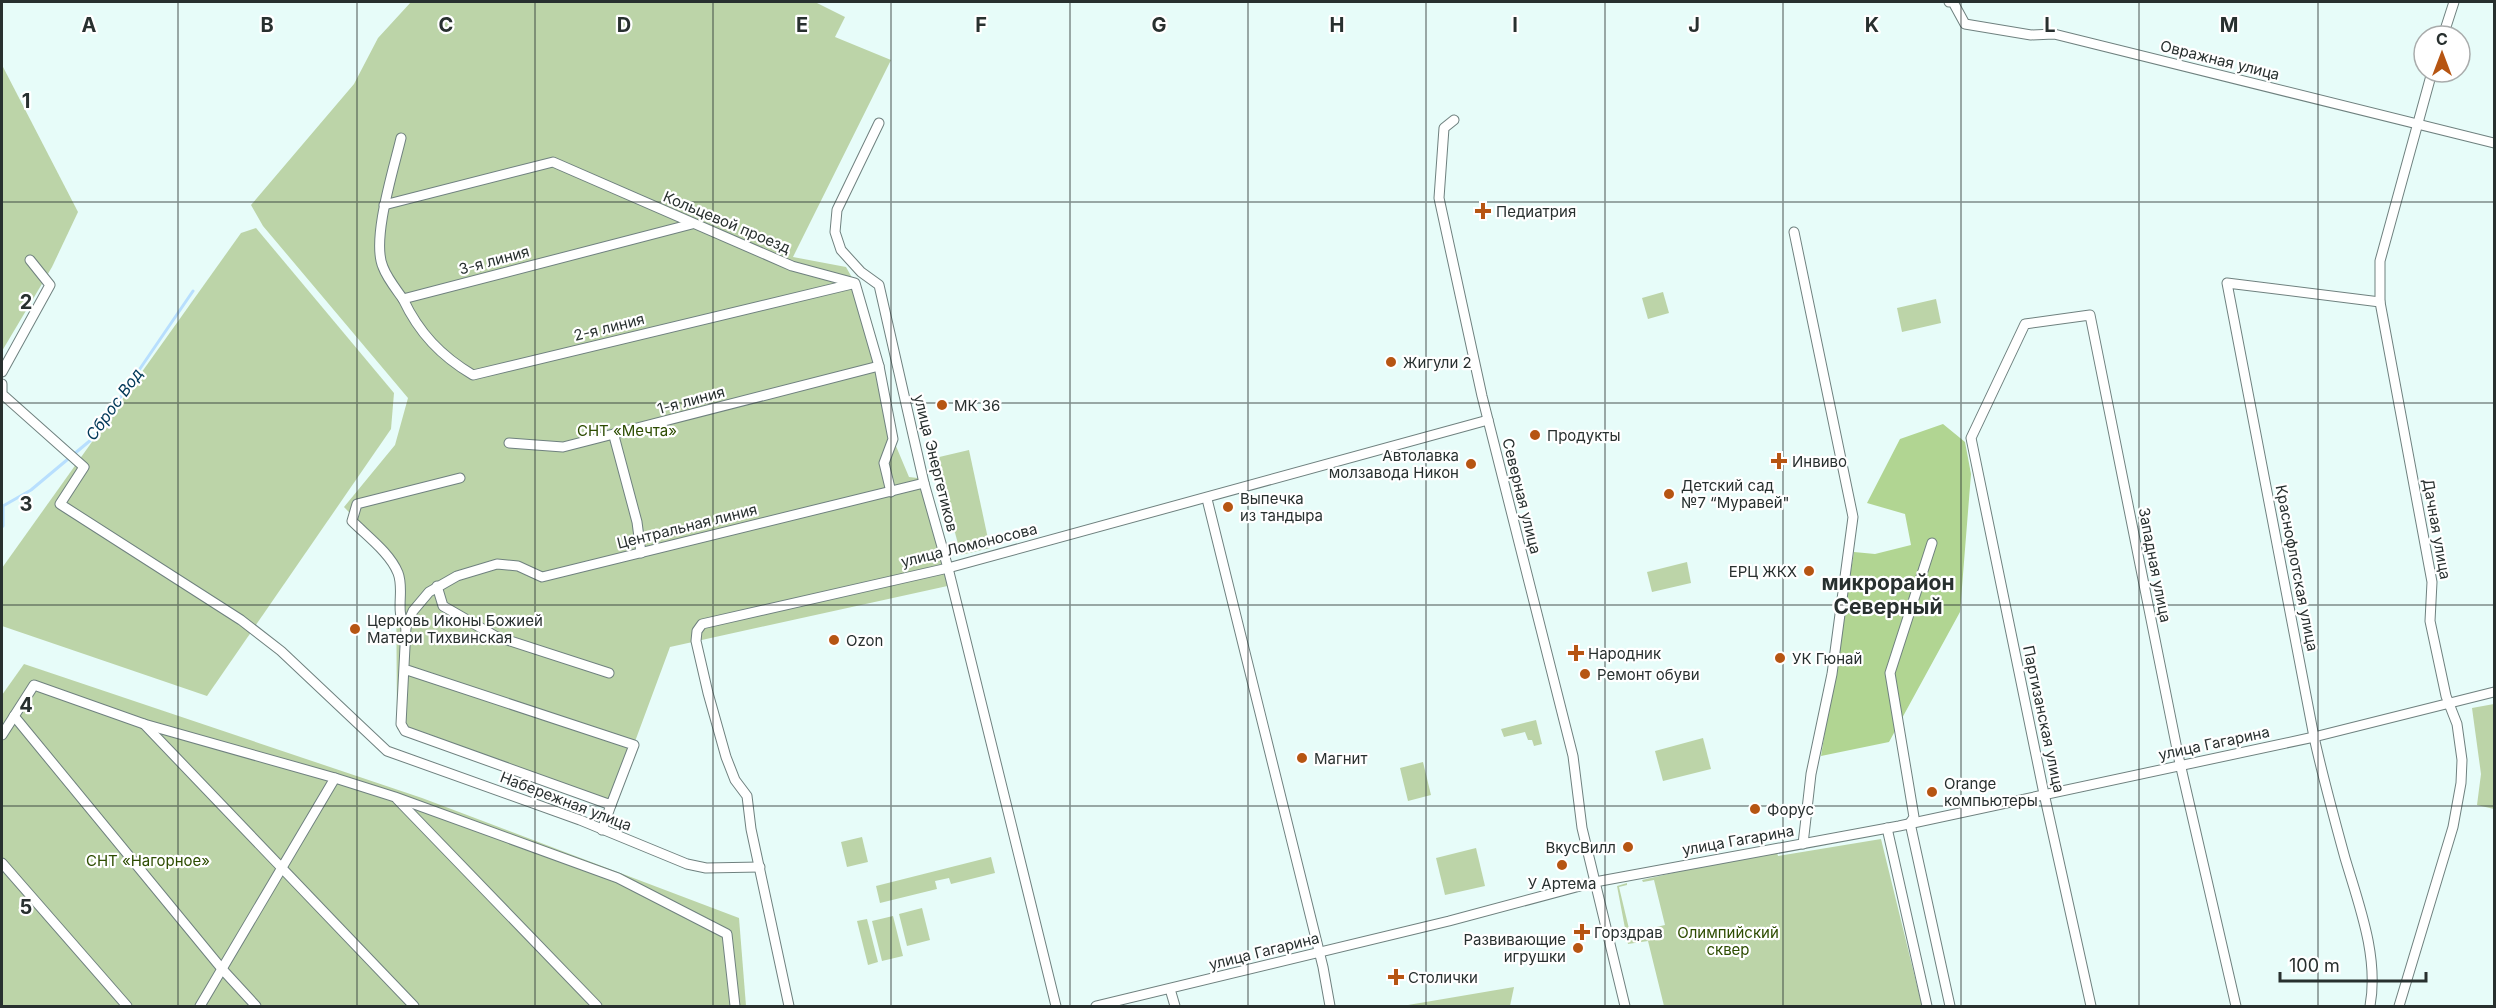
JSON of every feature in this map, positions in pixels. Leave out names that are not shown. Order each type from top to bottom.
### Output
[{"type":"street","name":"Овражная улица","points":[[1949,2],[1953,2],[1965,24],[2031,35],[2063,36],[2494,142]]},
{"type":"street","points":[[2447,24],[2454,2]]},
{"type":"street","name":"Дачная улица","points":[[2399,1006],[2427,920],[2458,808],[2461,783],[2461,754],[2457,724],[2448,704],[2430,621],[2432,582],[2380,302],[2380,261],[2429,84]]},
{"type":"street","name":"Северная улица","points":[[1454,120],[1444,128],[1439,198],[1488,420],[1573,756],[1582,828],[1625,1006]]},
{"type":"street","name":"улица Энергетиков","points":[[879,123],[837,210],[834,231],[841,250],[861,272],[879,285],[924,483],[948,568],[1056,1006]]},
{"type":"street","points":[[401,138],[384,205],[379,252],[382,267],[403,299]]},
{"type":"street","name":"Кольцевой проезд","points":[[384,205],[553,162],[792,266],[855,283]]},
{"type":"street","name":"3-я линия","points":[[403,299],[692,224]]},
{"type":"street","points":[[1794,232],[1853,517],[1832,674],[1811,774],[1803,844]]},
{"type":"street","points":[[2,372],[50,285],[30,260]]},
{"type":"street","points":[[855,283],[879,366],[893,438],[884,463],[891,492]]},
{"type":"street","name":"2-я линия","points":[[403,299],[414,322],[428,339],[444,355],[473,375],[855,283]]},
{"type":"street","name":"Краснофлотская улица","points":[[2370,1006],[2370,959],[2366,929],[2324,783],[2314,737],[2227,283],[2380,302]]},
{"type":"street","name":"Западная улица","points":[[1971,438],[2025,324],[2090,315],[2180,766],[2236,1006]]},
{"type":"street","name":"1-я линия","points":[[509,443],[562,447],[614,436],[879,366]]},
{"type":"street","name":"Набережная улица","points":[[2,384],[2,394],[84,467],[60,504],[232,614],[264,639],[387,751],[697,867],[760,867]]},
{"type":"street","name":"улица Ломоносова","points":[[760,867],[747,796],[735,780],[726,758],[708,693],[696,640],[697,631],[702,624],[948,568],[1207,499],[1488,420]]},
{"type":"street","points":[[614,436],[637,522],[640,553]]},
{"type":"street","name":"Партизанская улица","points":[[1971,438],[2044,795],[2091,1006]]},
{"type":"street","points":[[406,627],[401,621],[399,575],[390,560],[352,521],[357,504],[460,478]]},
{"type":"street","name":"Центральная линия","points":[[436,586],[457,576],[497,564],[518,566],[542,577],[924,483]]},
{"type":"street","points":[[1207,499],[1319,952],[1330,1006]]},
{"type":"street","points":[[1932,543],[1890,673],[1914,817],[1910,824],[1950,1006]]},
{"type":"street","points":[[609,673],[495,636],[443,606],[436,586],[412,611],[406,627],[401,724],[405,731],[611,805]]},
{"type":"street","points":[[404,669],[634,745],[602,830]]},
{"type":"street","points":[[2,735],[34,685],[144,724],[335,778],[396,798],[618,878],[727,934],[735,1006]]},
{"type":"street","name":"улица Гагарина","points":[[1096,1006],[1449,921],[1595,882],[1910,824],[2314,737],[2494,692]]},
{"type":"street","points":[[14,716],[222,969],[256,1006]]},
{"type":"street","points":[[144,724],[414,1006]]},
{"type":"street","points":[[200,1006],[335,778]]},
{"type":"street","points":[[396,798],[597,1006]]},
{"type":"street","points":[[1887,828],[1927,1006]]},
{"type":"street","points":[[2,863],[127,1006]]},
{"type":"street","points":[[760,867],[789,1006]]},
{"type":"street","points":[[1170,989],[1175,1006]]},
{"type":"green space","name":"СНТ «Мечта»","points":[[411,2],[815,2],[845,17],[835,37],[891,60],[793,257],[846,267],[855,283],[893,439],[909,477],[926,479],[952,585],[670,647],[610,809],[397,729],[396,561],[344,507],[395,445],[408,398],[263,226],[251,205],[354,84],[378,38]]},
{"type":"green space","points":[[2,65],[78,212],[52,267],[2,351]]},
{"type":"green space","points":[[256,228],[394,393],[391,429],[207,696],[2,626],[2,568],[241,233]]},
{"type":"green space","points":[[1663,292],[1669,313],[1648,319],[1642,298]]},
{"type":"green space","points":[[1936,299],[1941,323],[1902,332],[1897,308]]},
{"type":"green space","points":[[1943,424],[1965,442],[1971,474],[1960,612],[1889,742],[1821,756],[1854,552],[1875,554],[1911,545],[1905,514],[1867,503],[1900,439]]},
{"type":"green space","points":[[969,450],[990,548],[961,555],[935,458]]},
{"type":"green space","points":[[1687,562],[1691,583],[1652,592],[1647,572]]},
{"type":"green space","name":"СНТ «Нагорное»","points":[[24,664],[422,798],[739,918],[746,1006],[2,1006],[2,695]]},
{"type":"green space","points":[[2494,704],[2494,809],[2477,805],[2481,774],[2472,708]]},
{"type":"green space","points":[[1536,720],[1542,744],[1534,746],[1532,740],[1528,740],[1525,732],[1504,737],[1501,729]]},
{"type":"green space","points":[[1703,738],[1711,769],[1663,781],[1655,751]]},
{"type":"green space","points":[[1423,762],[1431,795],[1408,801],[1400,768]]},
{"type":"green space","points":[[862,837],[868,862],[847,867],[841,842]]},
{"type":"green space","name":"Олимпийский сквер","points":[[1881,839],[1922,1006],[1664,1006],[1648,941],[1628,944],[1617,886],[1627,883],[1619,887],[1630,933],[1665,925],[1654,880],[1643,882],[1642,880],[1776,849],[1778,856]]},
{"type":"green space","points":[[1476,848],[1485,886],[1445,895],[1436,858]]},
{"type":"green space","points":[[991,857],[995,873],[951,884],[949,878],[935,881],[937,889],[880,903],[876,886]]},
{"type":"green space","points":[[922,908],[930,940],[907,946],[899,914]]},
{"type":"green space","points":[[893,916],[903,956],[882,961],[872,921]]},
{"type":"green space","points":[[867,919],[878,962],[868,965],[857,921]]},
{"type":"green space","points":[[1514,987],[1510,1006],[1408,1006],[1408,1005]]},
{"type":"waterway","name":"Сброс Вод","points":[[2,527],[3,506],[31,490],[92,439],[193,291]]},
{"type":"place","name":"Педиатрия","points":[[1483,211]]},
{"type":"place","name":"Жигули 2","points":[[1391,362]]},
{"type":"place","name":"МК 36","points":[[942,405]]},
{"type":"place","name":"Продукты","points":[[1535,435]]},
{"type":"place","name":"Инвиво","points":[[1779,461]]},
{"type":"place","name":"Автолавка молзавода Никон","points":[[1471,464]]},
{"type":"place","name":"Детский сад №7 “Муравей\"","points":[[1669,494]]},
{"type":"place","name":"Выпечка из тандыра","points":[[1228,507]]},
{"type":"place","name":"ЕРЦ ЖКХ","points":[[1809,571]]},
{"type":"place","name":"Церковь Иконы Божией Матери Тихвинская","points":[[355,629]]},
{"type":"place","name":"Ozon","points":[[834,640]]},
{"type":"place","name":"Народник","points":[[1576,653]]},
{"type":"place","name":"УК Гюнай","points":[[1780,658]]},
{"type":"place","name":"Ремонт обуви","points":[[1585,674]]},
{"type":"place","name":"Магнит","points":[[1302,758]]},
{"type":"place","name":"Orange компьютеры","points":[[1932,792]]},
{"type":"place","name":"Форус","points":[[1755,809]]},
{"type":"place","name":"ВкусВилл","points":[[1628,847]]},
{"type":"place","name":"У Артема","points":[[1562,865]]},
{"type":"place","name":"Горздрав","points":[[1582,932]]},
{"type":"place","name":"Развивающие игрушки","points":[[1578,948]]},
{"type":"place","name":"Столички","points":[[1396,977]]},
{"type":"district","name":"микрорайон Северный","points":[[1888,594]]}]
